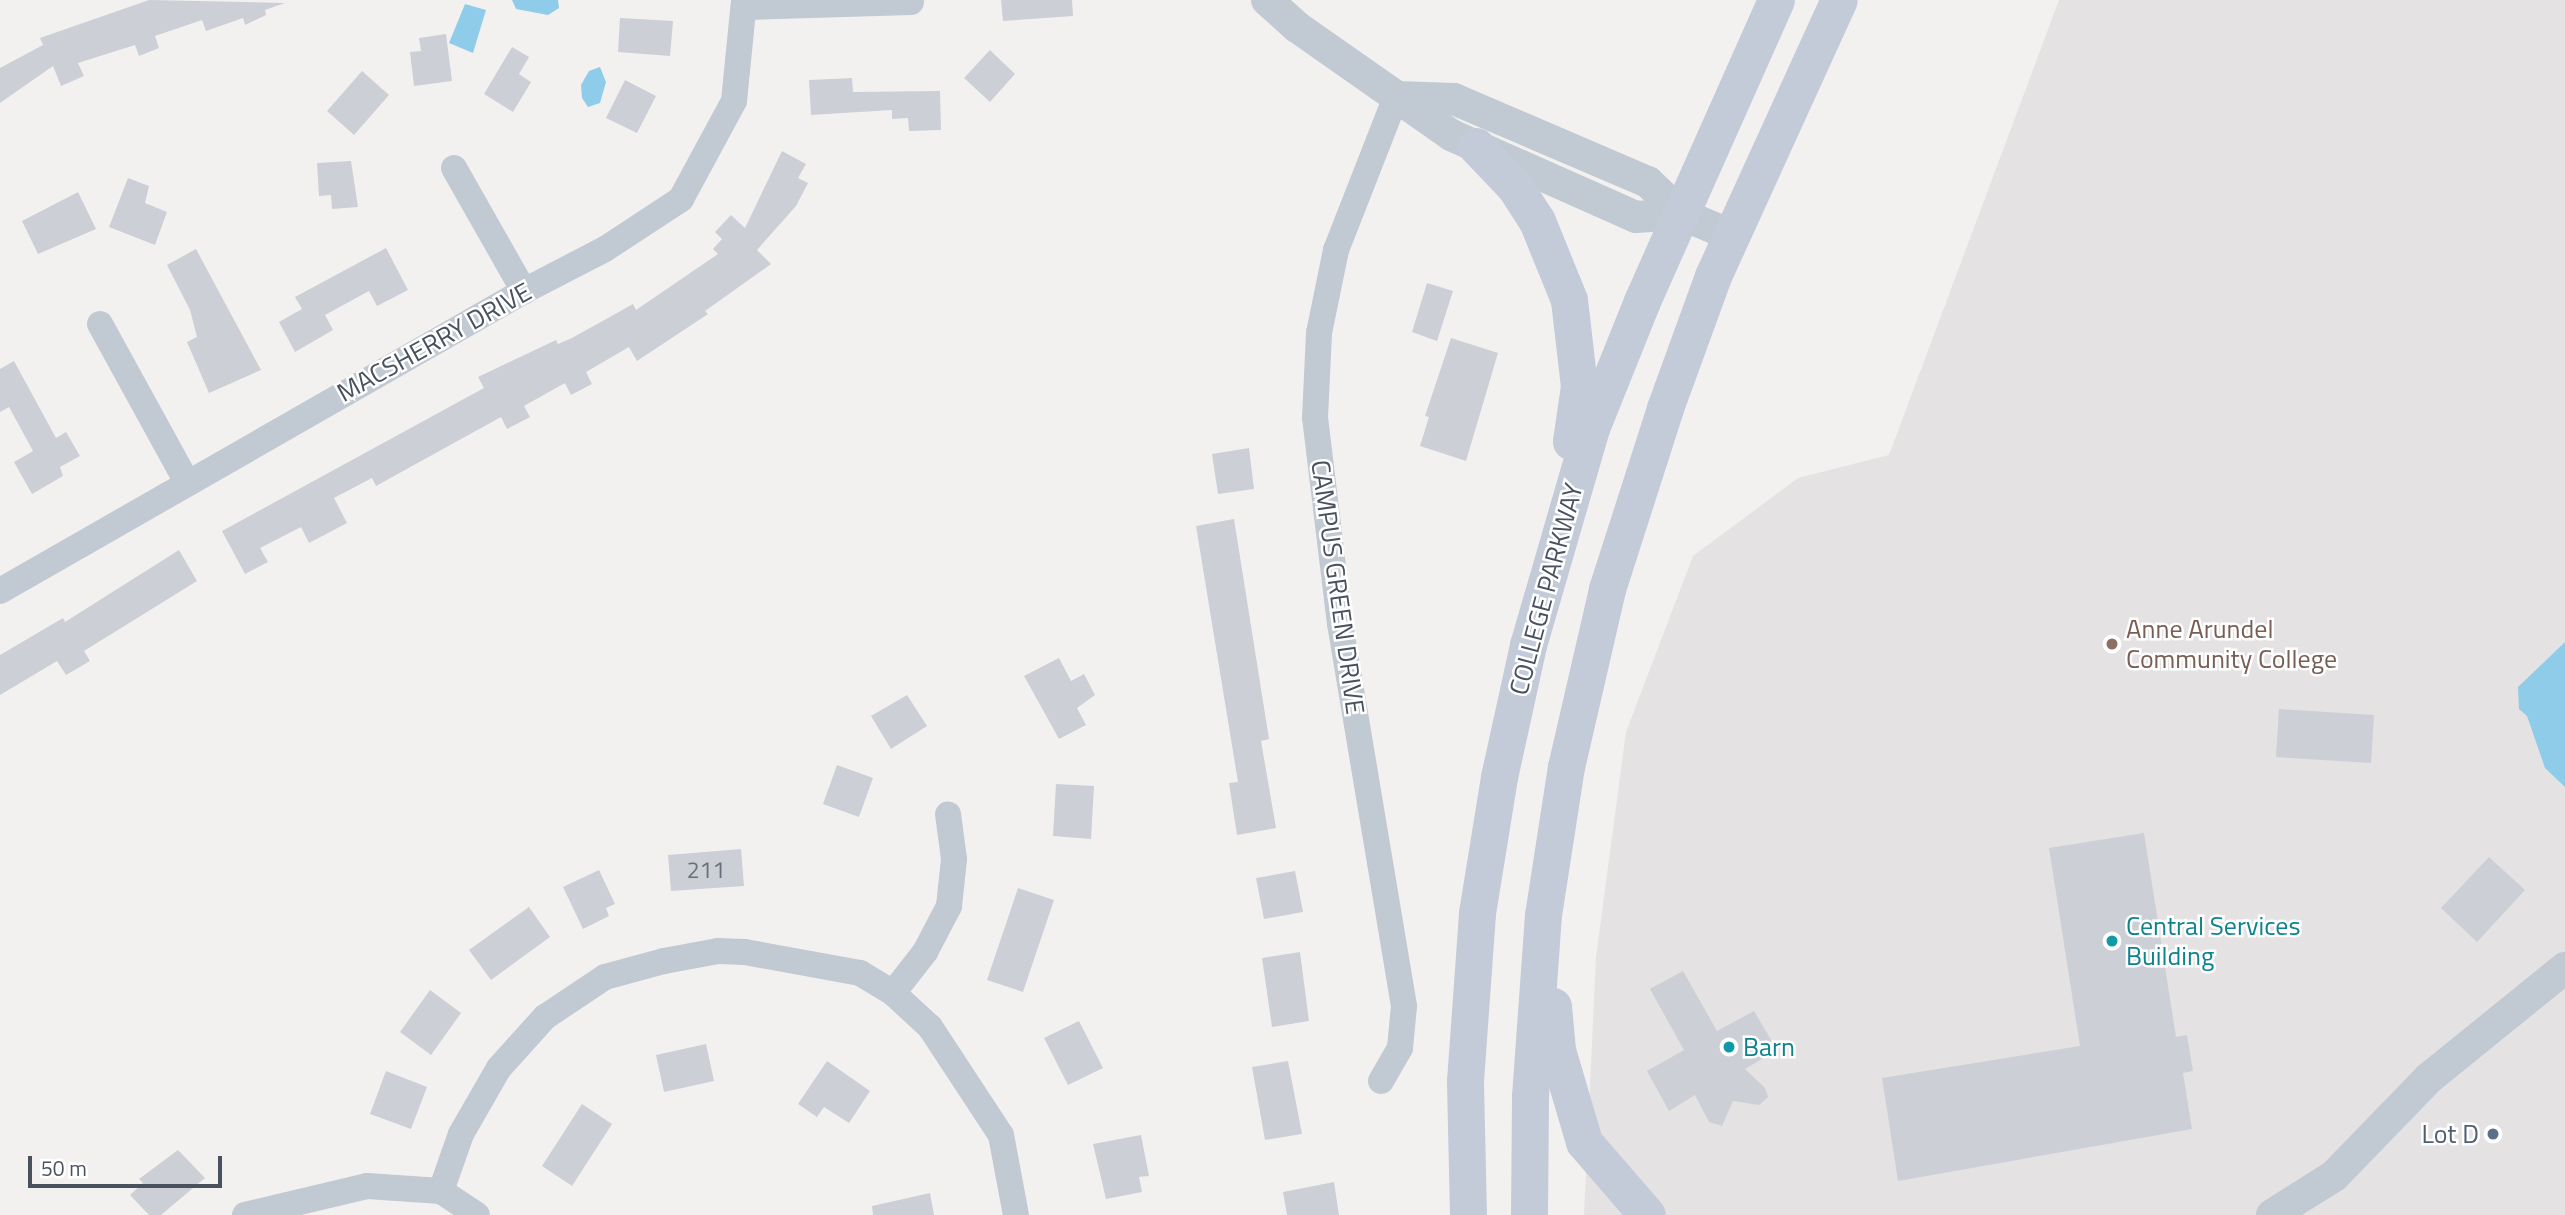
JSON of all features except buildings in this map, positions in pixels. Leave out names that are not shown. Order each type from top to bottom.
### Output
[{"type":"main road","name":"COLLEGE PARKWAY","points":[[1468,1215],[1465,1082],[1478,913],[1499,777],[1556,541],[1591,428],[1681,214],[1776,0]]},
{"type":"main road","points":[[1529,1215],[1530,1096],[1544,915],[1566,767],[1607,589],[1665,408],[1731,235],[1839,0]]},
{"type":"main road","points":[[1476,146],[1516,187],[1537,221],[1569,300],[1579,386],[1556,541]]},
{"type":"main road","points":[[1544,915],[1557,1050],[1584,1142],[1647,1215]]},
{"type":"street","points":[[1267,0],[1451,135],[1636,217],[1681,214]]},
{"type":"street","points":[[745,4],[911,2]]},
{"type":"street","name":"MACSHERRY DRIVE","points":[[0,590],[524,290],[605,249],[681,199],[734,101],[745,4]]},
{"type":"street","points":[[1396,97],[1454,99],[1648,183],[1681,214],[1731,235]]},
{"type":"street","name":"CAMPUS GREEN DRIVE","points":[[1381,1082],[1400,1048],[1405,1006],[1340,624],[1315,418],[1319,333],[1336,250],[1396,97]]},
{"type":"street","points":[[454,168],[524,290]]},
{"type":"street","points":[[100,324],[187,482]]},
{"type":"street","points":[[893,993],[925,952],[949,906],[954,859],[948,814]]},
{"type":"street","points":[[441,1191],[461,1134],[499,1068],[545,1017],[605,977],[664,961],[719,951],[746,952],[860,973],[893,993],[930,1027],[1001,1135],[1016,1215]]},
{"type":"street","points":[[2272,1215],[2291,1207],[2333,1175],[2430,1078],[2565,968]]},
{"type":"street","points":[[245,1215],[367,1186],[441,1191],[477,1215]]},
{"type":"shaded area","name":"Anne Arundel Community College","points":[[2059,0],[2565,0],[2565,1215],[1584,1215],[1596,957],[1626,732],[1693,556],[1798,478],[1889,455]]},
{"type":"water","points":[[512,0],[558,0],[559,8],[548,15],[516,9]]},
{"type":"water","points":[[465,4],[486,10],[473,53],[449,43]]},
{"type":"water","points":[[600,67],[606,82],[600,103],[588,107],[582,98],[581,85],[589,71]]},
{"type":"water","points":[[2565,642],[2565,787],[2545,768],[2527,716],[2519,709],[2518,687]]},
{"type":"place","name":"Anne Arundel Community College","points":[[2112,644]]},
{"type":"place","name":"Central Services Building","points":[[2112,941]]},
{"type":"place","name":"Barn","points":[[1729,1047]]},
{"type":"place","name":"Lot D","points":[[2493,1134]]}]
